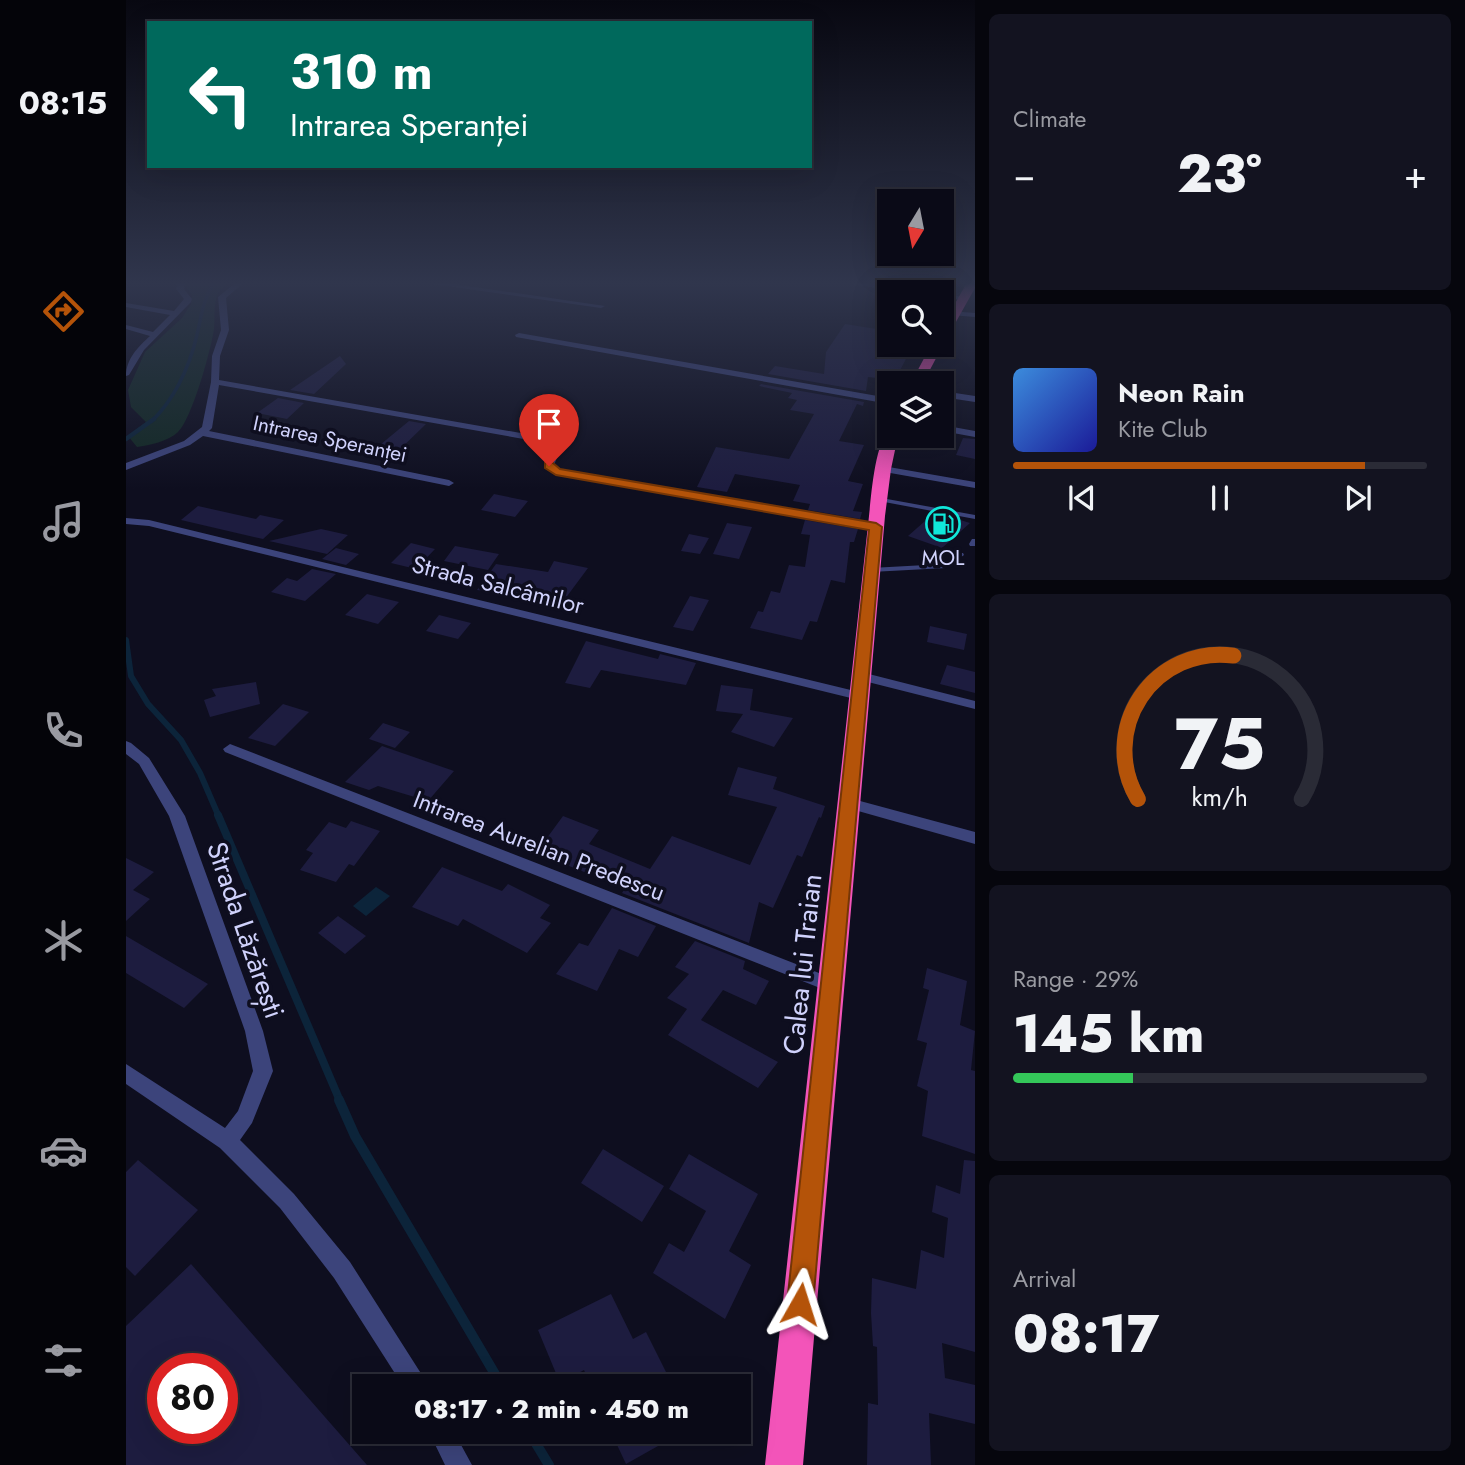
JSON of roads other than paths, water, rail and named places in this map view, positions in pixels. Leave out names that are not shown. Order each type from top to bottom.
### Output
[{"type":"highway","name":"Calea lui Traian","points":[[784,1465],[871,570],[883,469],[888,448]]},
{"type":"street","points":[[126,373],[139,352]]},
{"type":"street","points":[[126,467],[187,443],[207,428],[217,352]]},
{"type":"street","points":[[616,352],[877,399]]},
{"type":"street","name":"Intrarea Speranței","points":[[215,382],[549,441],[556,448],[549,466],[556,471],[876,527]]},
{"type":"street","points":[[954,396],[975,399]]},
{"type":"street","points":[[954,430],[975,434]]},
{"type":"street","name":"Intrarea Speranței","points":[[203,433],[449,483]]},
{"type":"street","points":[[883,469],[975,485]]},
{"type":"street","name":"Strada Salcâmilor","points":[[126,521],[163,526],[860,686],[975,705]]},
{"type":"street","name":"Strada Lăzărești","points":[[126,746],[144,761],[177,816],[254,1031],[263,1071],[245,1117],[227,1141]]},
{"type":"street","name":"Intrarea Aurelian Predescu","points":[[230,749],[831,985]]},
{"type":"street","points":[[849,803],[975,838]]},
{"type":"street","points":[[126,1073],[227,1141],[287,1201],[342,1270],[409,1374]]},
{"type":"street","points":[[448,1444],[459,1465]]},
{"type":"lane","points":[[879,499],[975,517]]},
{"type":"lane","points":[[871,570],[946,566],[960,555]]},
{"type":"water","points":[[376,887],[390,896],[366,916],[353,906]]},
{"type":"waterway","points":[[153,420],[175,392],[192,352]]},
{"type":"waterway","points":[[126,439],[153,420]]},
{"type":"waterway","points":[[126,640],[131,676],[148,704],[181,740],[200,773],[219,817]]},
{"type":"waterway","points":[[218,815],[340,1101]]},
{"type":"waterway","points":[[339,1100],[355,1136],[495,1374]]},
{"type":"waterway","points":[[536,1444],[549,1465]]},
{"type":"place","name":"MOL","points":[[943,524]]}]
